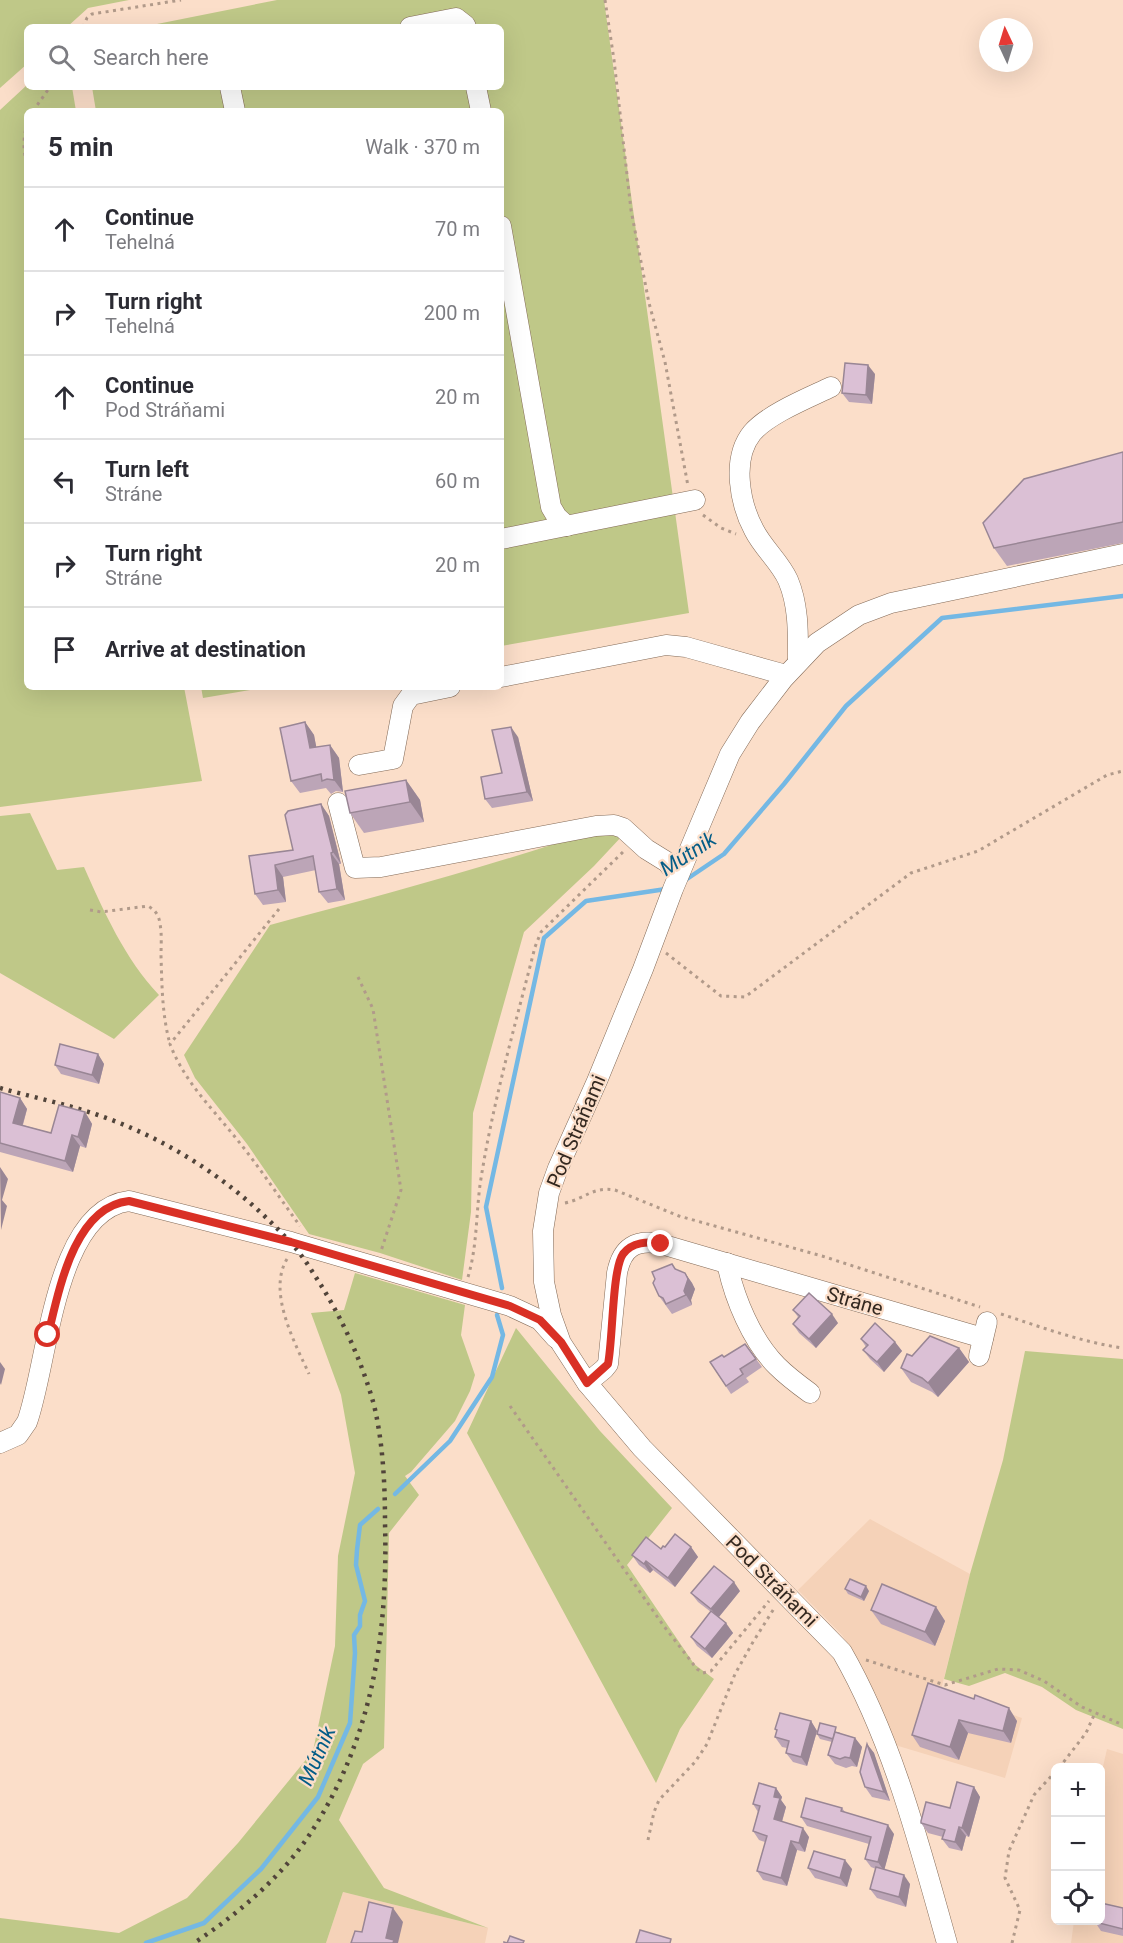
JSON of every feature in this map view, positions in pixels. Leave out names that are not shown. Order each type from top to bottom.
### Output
[{"type":"street","points":[[425,24],[456,18],[465,24]]},
{"type":"street","points":[[231,90],[234,108]]},
{"type":"street","points":[[477,90],[480,108]]},
{"type":"street","points":[[504,243],[551,507],[557,517],[567,526]]},
{"type":"street","points":[[504,676],[666,645],[792,668],[798,617],[787,579],[755,532],[746,512],[740,484],[741,457],[752,434],[781,411],[831,387]]},
{"type":"street","points":[[504,538],[694,500]]},
{"type":"street","name":"Pod Stráňami","points":[[947,1943],[921,1853],[885,1745],[859,1682],[842,1652],[642,1448],[587,1383],[561,1342],[546,1297],[542,1255],[543,1231],[548,1201],[558,1168],[597,1081],[724,764],[750,722],[792,668],[817,643],[850,620],[879,607],[1123,554]]},
{"type":"street","points":[[359,765],[393,759],[403,706],[411,695],[435,690]]},
{"type":"street","points":[[339,803],[355,868],[381,867],[614,825],[623,828],[646,849],[667,862],[676,881]]},
{"type":"street","points":[[0,1443],[18,1435],[27,1422],[56,1302],[66,1270],[82,1234],[108,1207],[129,1201],[305,1246],[510,1306],[540,1320],[561,1342]]},
{"type":"street","name":"Stráne","points":[[587,1383],[608,1364],[617,1273],[621,1259],[629,1249],[640,1243],[653,1242],[727,1263],[986,1327]]},
{"type":"street","points":[[727,1263],[736,1298],[764,1349],[776,1365],[810,1393]]},
{"type":"street","points":[[510,1306],[526,1302],[538,1294],[544,1282]]},
{"type":"path","points":[[84,24],[92,14],[181,0]]},
{"type":"path","points":[[605,0],[615,60],[631,210],[649,303],[665,362],[689,488],[700,513],[721,528],[763,544]]},
{"type":"path","points":[[35,108],[48,90]]},
{"type":"path","points":[[654,939],[669,958],[721,996],[744,997],[911,873],[978,851],[1107,775],[1123,771]]},
{"type":"path","points":[[461,1292],[471,1266],[480,1186],[495,1109],[535,947],[541,932],[625,850],[634,847],[646,849]]},
{"type":"path","points":[[90,910],[101,912],[148,906],[154,909],[158,916],[161,936],[162,1001],[166,1029],[180,1068],[197,1093],[236,1138],[300,1227],[305,1246],[287,1259],[282,1267],[281,1290],[286,1318],[309,1374]]},
{"type":"path","points":[[170,1044],[279,909]]},
{"type":"path","points":[[358,977],[373,1009],[401,1190],[375,1267]]},
{"type":"path","points":[[548,1201],[567,1203],[586,1196],[594,1190],[604,1188],[679,1216],[822,1256],[986,1327],[1049,1330],[1123,1348]]},
{"type":"path","points":[[510,1406],[663,1625],[697,1669],[704,1673],[711,1671],[764,1606],[784,1592]]},
{"type":"path","points":[[648,1840],[659,1800],[695,1762],[707,1744],[735,1674],[784,1592]]},
{"type":"path","points":[[842,1652],[945,1685],[998,1669],[1019,1670],[1044,1681],[1082,1707],[1123,1725]]},
{"type":"path","points":[[1062,1763],[1086,1733],[1095,1713]]},
{"type":"path","points":[[1012,1943],[1020,1910],[1005,1878],[1009,1851],[1034,1795],[1051,1776]]},
{"type":"shaded area","points":[[870,1519],[970,1574],[941,1690],[1022,1718],[1005,1778],[895,1745],[860,1662],[842,1635],[798,1590]]},
{"type":"shaded area","points":[[1107,1749],[1123,1754],[1123,1943],[1071,1943],[1073,1925],[1105,1925],[1104,1763]]},
{"type":"shaded area","points":[[343,1892],[488,1928],[485,1943],[326,1943]]},
{"type":"green space","points":[[0,0],[129,0],[88,8],[70,24],[24,24],[24,67],[0,88]]},
{"type":"green space","points":[[277,0],[604,0],[689,613],[504,645],[504,108],[96,108],[92,90],[504,90],[504,24],[157,24]]},
{"type":"green space","points":[[24,88],[24,90],[72,90],[76,108],[24,108],[24,690],[185,690],[202,781],[0,807],[0,110]]},
{"type":"green space","points":[[202,690],[250,690],[203,698]]},
{"type":"green space","points":[[30,813],[57,870],[84,867],[126,951],[159,995],[114,1039],[0,973],[0,816]]},
{"type":"green space","points":[[605,827],[623,835],[594,866],[524,932],[473,1113],[471,1212],[462,1280],[380,1253],[309,1234],[247,1144],[195,1078],[184,1055],[270,925],[480,867]]},
{"type":"green space","points":[[355,1273],[465,1305],[461,1335],[475,1375],[455,1421],[405,1476],[419,1495],[389,1533],[384,1748],[363,1764],[339,1820],[384,1888],[488,1928],[343,1892],[326,1943],[0,1943],[0,1918],[119,1933],[187,1898],[238,1843],[313,1751],[335,1646],[338,1556],[355,1473],[341,1395],[311,1313],[344,1310]]},
{"type":"green space","points":[[516,1328],[600,1431],[672,1508],[627,1565],[694,1664],[714,1679],[680,1729],[656,1783],[467,1433]]},
{"type":"green space","points":[[1025,1351],[1123,1359],[1123,1729],[1076,1710],[1042,1687],[1005,1673],[969,1686],[944,1679],[970,1574],[1003,1460]]},
{"type":"building","points":[[845,363],[868,365],[866,395],[842,393]]},
{"type":"building","points":[[1123,452],[1123,522],[994,548],[983,523],[1024,479]]},
{"type":"building","points":[[305,722],[310,748],[330,745],[334,780],[322,781],[321,774],[291,781],[280,728]]},
{"type":"building","points":[[511,727],[527,792],[485,799],[481,777],[502,773],[492,730]]},
{"type":"building","points":[[406,780],[410,802],[350,813],[345,791]]},
{"type":"building","points":[[321,804],[333,852],[331,853],[337,889],[319,892],[313,856],[275,865],[278,890],[255,894],[249,856],[293,850],[285,815],[288,811]]},
{"type":"building","points":[[60,1044],[98,1054],[92,1075],[55,1065]]},
{"type":"building","points":[[0,1092],[20,1098],[13,1123],[51,1133],[59,1105],[85,1112],[78,1137],[72,1135],[65,1161],[0,1143]]},
{"type":"building","points":[[672,1264],[675,1269],[685,1273],[688,1279],[684,1291],[686,1295],[666,1304],[653,1283],[655,1279],[652,1272]]},
{"type":"building","points":[[809,1293],[832,1314],[809,1339],[793,1324],[800,1316],[793,1310]]},
{"type":"building","points":[[875,1323],[895,1342],[877,1362],[863,1350],[868,1345],[861,1339]]},
{"type":"building","points":[[930,1336],[959,1348],[928,1383],[901,1368],[907,1354],[912,1356]]},
{"type":"building","points":[[745,1344],[756,1359],[740,1369],[743,1374],[726,1386],[710,1362],[722,1355],[724,1357]]},
{"type":"building","points":[[675,1534],[691,1547],[668,1578],[646,1561],[644,1564],[632,1555],[646,1537],[661,1549]]},
{"type":"building","points":[[714,1566],[734,1582],[711,1609],[691,1593]]},
{"type":"building","points":[[850,1579],[866,1586],[861,1597],[845,1589]]},
{"type":"building","points":[[882,1584],[936,1607],[925,1632],[871,1610]]},
{"type":"building","points":[[711,1611],[726,1623],[705,1649],[691,1637]]},
{"type":"building","points":[[928,1683],[974,1699],[975,1695],[1009,1708],[1003,1731],[959,1720],[950,1747],[912,1735]]},
{"type":"building","points":[[780,1713],[811,1721],[801,1757],[786,1753],[789,1741],[775,1737]]},
{"type":"building","points":[[820,1723],[836,1727],[833,1739],[817,1734]]},
{"type":"building","points":[[835,1732],[855,1738],[850,1758],[840,1759],[828,1755]]},
{"type":"building","points":[[867,1744],[884,1792],[865,1787],[860,1772]]},
{"type":"building","points":[[957,1782],[974,1787],[962,1828],[959,1827],[955,1842],[942,1839],[945,1830],[921,1823],[921,1821],[926,1802],[950,1808]]},
{"type":"building","points":[[759,1783],[776,1788],[774,1797],[780,1798],[774,1819],[803,1828],[799,1843],[791,1841],[781,1878],[757,1871],[767,1836],[753,1831],[760,1806],[753,1804]]},
{"type":"building","points":[[806,1798],[888,1825],[878,1862],[865,1859],[871,1837],[801,1817]]},
{"type":"building","points":[[814,1851],[845,1860],[840,1878],[808,1868]]},
{"type":"building","points":[[876,1867],[904,1875],[899,1897],[870,1889]]},
{"type":"building","points":[[369,1902],[393,1908],[386,1938],[394,1940],[393,1943],[351,1943],[355,1931],[362,1932]]},
{"type":"building","points":[[1105,1904],[1123,1908],[1123,1929],[1105,1924]]},
{"type":"building","points":[[640,1930],[671,1939],[670,1943],[636,1943]]},
{"type":"building","points":[[510,1936],[524,1941],[523,1943],[507,1943]]},
{"type":"waterway","name":"Mútnik","points":[[684,881],[724,854],[846,706],[942,618],[1123,596]]},
{"type":"waterway","name":"Mútnik","points":[[502,1288],[486,1207],[544,938],[586,901],[666,889]]},
{"type":"waterway","name":"Mútnik","points":[[395,1494],[450,1441],[492,1377],[503,1335],[497,1315]]},
{"type":"waterway","name":"Mútnik","points":[[146,1943],[204,1923],[261,1869],[318,1797],[350,1723],[355,1653],[354,1635],[360,1626],[360,1615],[365,1601],[356,1565],[360,1525],[378,1509]]},
{"type":"railway","points":[[0,1088],[86,1111],[125,1125],[177,1151],[225,1183],[247,1201],[269,1220],[293,1246],[319,1282],[351,1342],[374,1405],[383,1464],[385,1564],[379,1644],[363,1721],[350,1758],[333,1795],[300,1848],[259,1893],[227,1920],[194,1943]]},
{"type":"route","points":[[48,1335],[66,1270],[82,1234],[89,1224],[108,1207],[129,1201],[291,1242],[510,1306],[540,1320],[561,1342],[587,1383],[608,1364],[617,1273],[624,1253],[640,1243],[661,1244]]}]
